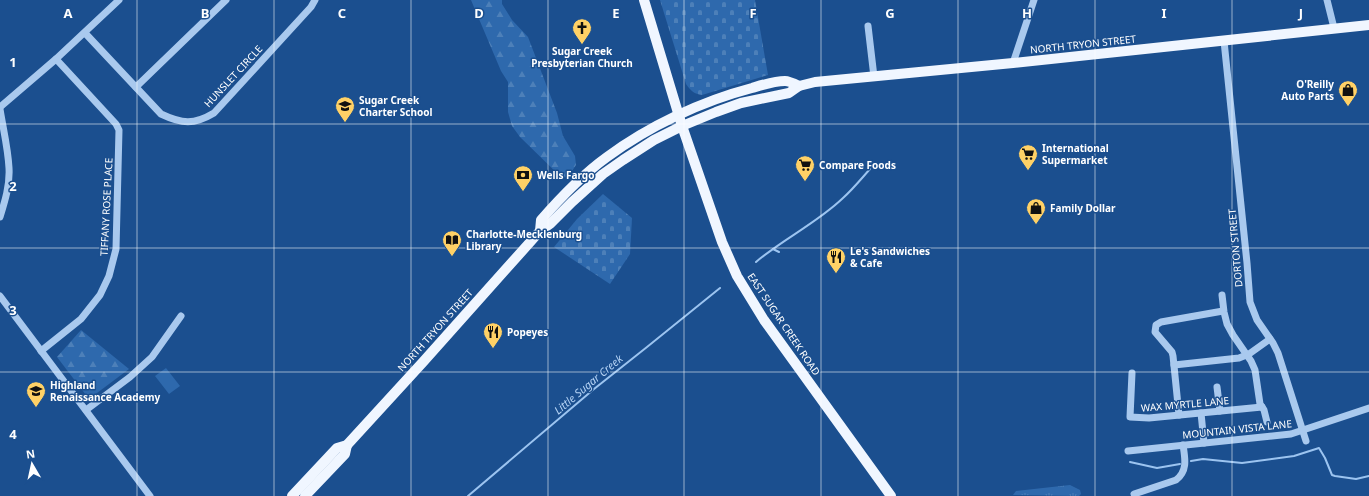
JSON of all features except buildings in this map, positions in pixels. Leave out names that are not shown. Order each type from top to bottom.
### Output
[{"type":"main road","name":"EAST SUGAR CREEK ROAD","points":[[644,0],[682,126],[722,242],[740,282],[764,320],[891,496]]},
{"type":"main road","name":"NORTH TRYON STREET","points":[[306,496],[345,454],[347,445],[540,231],[550,224],[603,174],[641,148],[682,126],[741,103],[788,92],[799,86],[814,82],[1013,63],[1369,25]]},
{"type":"main road","name":"NORTH TRYON STREET","points":[[540,231],[541,220],[563,195],[606,157],[641,134],[679,115],[724,96],[756,87],[786,81],[799,86]]},
{"type":"main road","name":"NORTH TRYON STREET","points":[[292,496],[337,448],[347,445]]},
{"type":"street","points":[[0,217],[7,188],[9,167],[0,108],[85,33],[119,0]]},
{"type":"street","points":[[136,87],[226,0]]},
{"type":"street","name":"HUNSLET CIRCLE","points":[[85,33],[161,114],[174,120],[189,122],[203,120],[214,113],[311,7],[315,0]]},
{"type":"street","points":[[1013,63],[1034,0]]},
{"type":"street","points":[[1327,0],[1334,28]]},
{"type":"street","points":[[868,26],[874,77]]},
{"type":"street","name":"DORTON STREET","points":[[1224,41],[1250,302],[1257,320],[1276,348],[1306,441]]},
{"type":"street","name":"TIFFANY ROSE PLACE","points":[[41,351],[78,322],[90,310],[107,281],[116,249],[119,130],[116,124],[56,59]]},
{"type":"street","points":[[1222,295],[1223,311],[1230,330],[1256,370],[1260,404],[1266,414],[1267,422]]},
{"type":"street","points":[[0,296],[150,496]]},
{"type":"street","points":[[1179,415],[1172,352],[1155,332],[1156,325],[1161,322],[1223,311]]},
{"type":"street","points":[[86,410],[130,377],[152,357],[182,316]]},
{"type":"street","points":[[1174,365],[1235,358],[1247,355],[1270,339]]},
{"type":"street","name":"WAX MYRTLE LANE","points":[[1132,373],[1130,417],[1149,418],[1262,407]]},
{"type":"street","points":[[1217,387],[1220,411]]},
{"type":"street","name":"MOUNTAIN VISTA LANE","points":[[1128,450],[1290,434],[1369,408]]},
{"type":"street","points":[[1201,413],[1204,443]]},
{"type":"street","points":[[1134,494],[1176,480],[1182,475],[1185,468],[1183,445]]},
{"type":"green space","points":[[471,0],[502,0],[502,4],[512,20],[528,37],[557,113],[563,136],[575,156],[576,165],[568,177],[562,178],[520,137],[512,126],[508,112],[508,82],[501,71]]},
{"type":"green space","points":[[660,0],[755,0],[768,75],[702,95],[693,92],[686,84]]},
{"type":"green space","points":[[603,194],[632,218],[630,254],[610,284],[554,247],[577,219]]},
{"type":"green space","points":[[81,330],[129,369],[89,399],[57,357]]},
{"type":"green space","points":[[166,368],[180,386],[169,394],[155,376]]},
{"type":"green space","points":[[1070,485],[1080,490],[1081,494],[1079,496],[1013,495],[1016,491]]},
{"type":"waterway","name":"Little Sugar Creek","points":[[756,262],[833,207],[870,169]]},
{"type":"waterway","name":"Little Sugar Creek","points":[[773,249],[779,252]]},
{"type":"waterway","name":"Little Sugar Creek","points":[[468,496],[594,389],[720,288]]},
{"type":"waterway","points":[[1191,461],[1203,459],[1242,463],[1294,456],[1319,448],[1332,475],[1356,479],[1369,476]]},
{"type":"waterway","points":[[1130,462],[1157,468],[1180,464]]},
{"type":"place","name":"Sugar Creek Presbyterian Church","points":[[582,45]]},
{"type":"place","name":"O'Reilly Auto Parts","points":[[1348,107]]},
{"type":"place","name":"Sugar Creek Charter School","points":[[345,123]]},
{"type":"place","name":"International Supermarket","points":[[1028,171]]},
{"type":"place","name":"Compare Foods","points":[[805,182]]},
{"type":"place","name":"Wells Fargo","points":[[523,192]]},
{"type":"place","name":"Family Dollar","points":[[1036,225]]},
{"type":"place","name":"Charlotte-Mecklenburg Library","points":[[452,257]]},
{"type":"place","name":"Le's Sandwiches & Cafe","points":[[836,274]]},
{"type":"place","name":"Popeyes","points":[[493,349]]},
{"type":"place","name":"Highland Renaissance Academy","points":[[36,408]]}]
